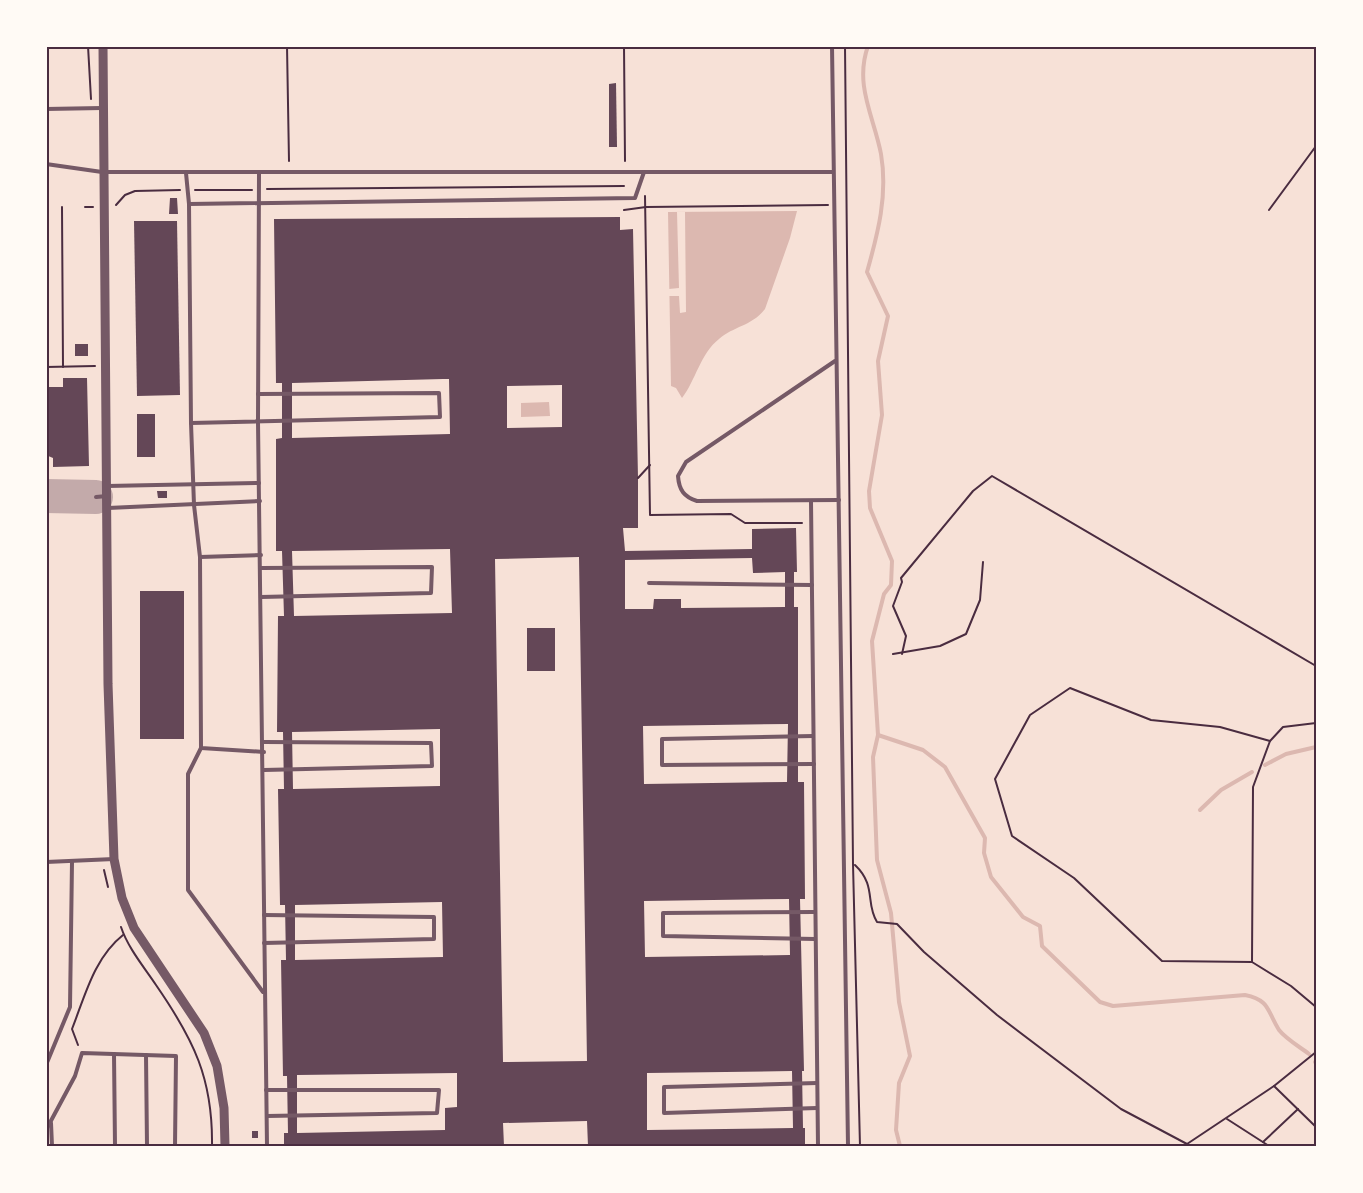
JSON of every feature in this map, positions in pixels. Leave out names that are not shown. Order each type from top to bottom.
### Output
[{"type":"street","points":[[103,46],[102,172],[108,486],[108,684],[114,859],[122,898],[134,928],[189,1007],[217,1066],[224,1108],[225,1146]]},
{"type":"lane","points":[[832,46],[848,1146]]},
{"type":"lane","points":[[46,109],[102,108]]},
{"type":"lane","points":[[46,164],[102,172],[259,174],[833,172]]},
{"type":"lane","points":[[189,204],[635,198],[645,172]]},
{"type":"lane","points":[[186,173],[189,204],[193,484],[200,557],[201,748],[188,774],[188,890],[264,993]]},
{"type":"lane","points":[[259,174],[258,422],[264,742],[264,993],[267,1146]]},
{"type":"lane","points":[[836,360],[686,462],[678,476],[682,492],[687,498],[697,501],[839,500]]},
{"type":"lane","points":[[191,423],[440,417],[439,393],[258,394]]},
{"type":"lane","points":[[108,486],[259,483]]},
{"type":"lane","points":[[96,497],[108,496]]},
{"type":"lane","points":[[108,508],[260,501]]},
{"type":"lane","points":[[812,501],[818,1146]]},
{"type":"lane","points":[[200,557],[261,555]]},
{"type":"lane","points":[[261,568],[432,567],[431,593],[261,597]]},
{"type":"lane","points":[[649,583],[812,585]]},
{"type":"lane","points":[[813,736],[662,739],[662,765],[814,764]]},
{"type":"lane","points":[[264,742],[431,743],[432,766],[264,770]]},
{"type":"lane","points":[[201,748],[264,752]]},
{"type":"lane","points":[[46,862],[114,859]]},
{"type":"lane","points":[[46,1065],[70,1006],[72,862]]},
{"type":"lane","points":[[815,912],[663,913],[663,936],[815,939]]},
{"type":"lane","points":[[264,915],[434,917],[434,939],[264,943]]},
{"type":"lane","points":[[46,1130],[75,1076],[81,1053],[176,1056],[175,1146]]},
{"type":"lane","points":[[114,1054],[115,1146]]},
{"type":"lane","points":[[146,1055],[147,1146]]},
{"type":"lane","points":[[817,1083],[664,1087],[664,1113],[817,1108]]},
{"type":"lane","points":[[266,1090],[439,1090],[437,1113],[267,1116]]},
{"type":"lane","points":[[51,1121],[52,1146]]},
{"type":"path","points":[[287,46],[288,161]]},
{"type":"path","points":[[624,46],[625,161]]},
{"type":"path","points":[[845,46],[854,864],[860,1146]]},
{"type":"path","points":[[1269,210],[1317,146]]},
{"type":"path","points":[[114,206],[121,202],[125,195],[135,191],[624,186]]},
{"type":"path","points":[[645,195],[650,515],[731,514],[745,524],[812,523]]},
{"type":"path","points":[[624,210],[646,207],[834,205]]},
{"type":"path","points":[[62,207],[63,367]]},
{"type":"path","points":[[85,207],[93,207]]},
{"type":"path","points":[[46,368],[95,366]]},
{"type":"path","points":[[638,478],[650,465]]},
{"type":"path","points":[[902,654],[906,636],[893,606],[902,582],[901,578],[973,491],[992,477],[1317,666]]},
{"type":"path","points":[[893,654],[940,646],[966,634],[980,600],[983,562]]},
{"type":"path","points":[[1270,741],[1220,727],[1151,720],[1070,688],[1030,715],[995,779],[1012,836],[1074,878],[1162,961],[1252,962],[1291,986],[1317,1007]]},
{"type":"path","points":[[1252,962],[1253,787],[1270,741],[1283,727],[1317,723]]},
{"type":"path","points":[[854,864],[864,874],[868,883],[873,916],[881,924],[897,924],[924,952],[1006,1022],[1121,1109],[1186,1145],[1274,1086],[1317,1052]]},
{"type":"path","points":[[81,1053],[72,1029],[100,961],[110,946],[123,935]]},
{"type":"path","points":[[1274,1086],[1317,1127]]},
{"type":"path","points":[[1263,1142],[1298,1109]]},
{"type":"path","points":[[1227,1119],[1269,1146]]},
{"type":"shaded area","points":[[797,211],[765,309],[760,315],[725,335],[713,345],[682,398],[676,388],[671,386],[668,212]]},
{"type":"shaded area","points":[[549,402],[550,416],[521,417],[521,403]]},
{"type":"pier","points":[[677,212],[685,212],[686,312],[680,313],[679,296],[669,296],[669,289],[679,288]]},
{"type":"building","points":[[616,83],[617,147],[609,147],[609,84]]},
{"type":"building","points":[[170,198],[177,198],[178,214],[169,214]]},
{"type":"building","points":[[620,217],[620,230],[633,229],[638,528],[623,528],[625,551],[752,549],[752,529],[796,528],[797,572],[794,572],[794,607],[798,607],[798,782],[804,782],[805,899],[800,899],[805,1146],[588,1146],[587,1121],[503,1123],[504,1146],[284,1146],[284,1133],[288,1133],[287,1076],[283,1076],[281,960],[286,960],[285,905],[280,905],[278,789],[284,789],[283,732],[277,732],[278,616],[284,616],[282,551],[276,551],[276,439],[282,438],[282,383],[276,383],[274,219]],"holes":[[[449,379],[450,434],[292,438],[292,383]],[[562,385],[562,427],[507,428],[507,386]],[[450,549],[452,613],[294,616],[292,551]],[[579,557],[587,1061],[503,1062],[495,559]],[[752,558],[753,573],[785,572],[785,607],[681,608],[681,599],[654,599],[653,609],[625,609],[625,560]],[[788,724],[787,782],[644,784],[643,726]],[[440,729],[440,786],[293,789],[292,732]],[[789,899],[790,955],[645,957],[644,901]],[[442,902],[443,957],[295,960],[295,905]],[[792,1071],[793,1128],[647,1130],[647,1073]],[[457,1073],[457,1107],[445,1108],[445,1130],[297,1133],[297,1075]]]},
{"type":"building","points":[[134,221],[177,221],[180,395],[137,396]]},
{"type":"building","points":[[75,344],[88,344],[88,356],[75,356]]},
{"type":"building","points":[[63,378],[87,378],[89,466],[53,467],[53,458],[46,455],[46,387],[63,387]]},
{"type":"building","points":[[137,414],[155,414],[155,457],[137,457]]},
{"type":"building","points":[[157,491],[167,491],[167,498],[158,498]]},
{"type":"building","points":[[140,591],[184,591],[184,739],[140,739]]},
{"type":"building","points":[[527,628],[555,628],[555,671],[527,671]]},
{"type":"building","points":[[252,1131],[258,1131],[258,1138],[252,1138]]},
{"type":"waterway","points":[[868,46],[864,60],[864,88],[881,154],[883,199],[867,272],[888,316],[878,361],[882,415],[869,491],[870,508],[892,561],[891,585],[884,594],[872,641],[878,735],[873,757],[877,860],[891,913],[899,1002],[910,1056],[899,1083],[896,1130],[900,1146]]},
{"type":"waterway","points":[[878,735],[923,750],[945,767],[985,838],[984,853],[991,877],[1023,917],[1040,926],[1042,946],[1100,1002],[1113,1006],[1245,995],[1264,1003],[1279,1030],[1309,1054]]},
{"type":"waterway","points":[[1265,765],[1286,754],[1316,747]]},
{"type":"waterway","points":[[1200,810],[1221,790],[1252,772]]},
{"type":"taxiway","points":[[46,496],[96,497]]}]
